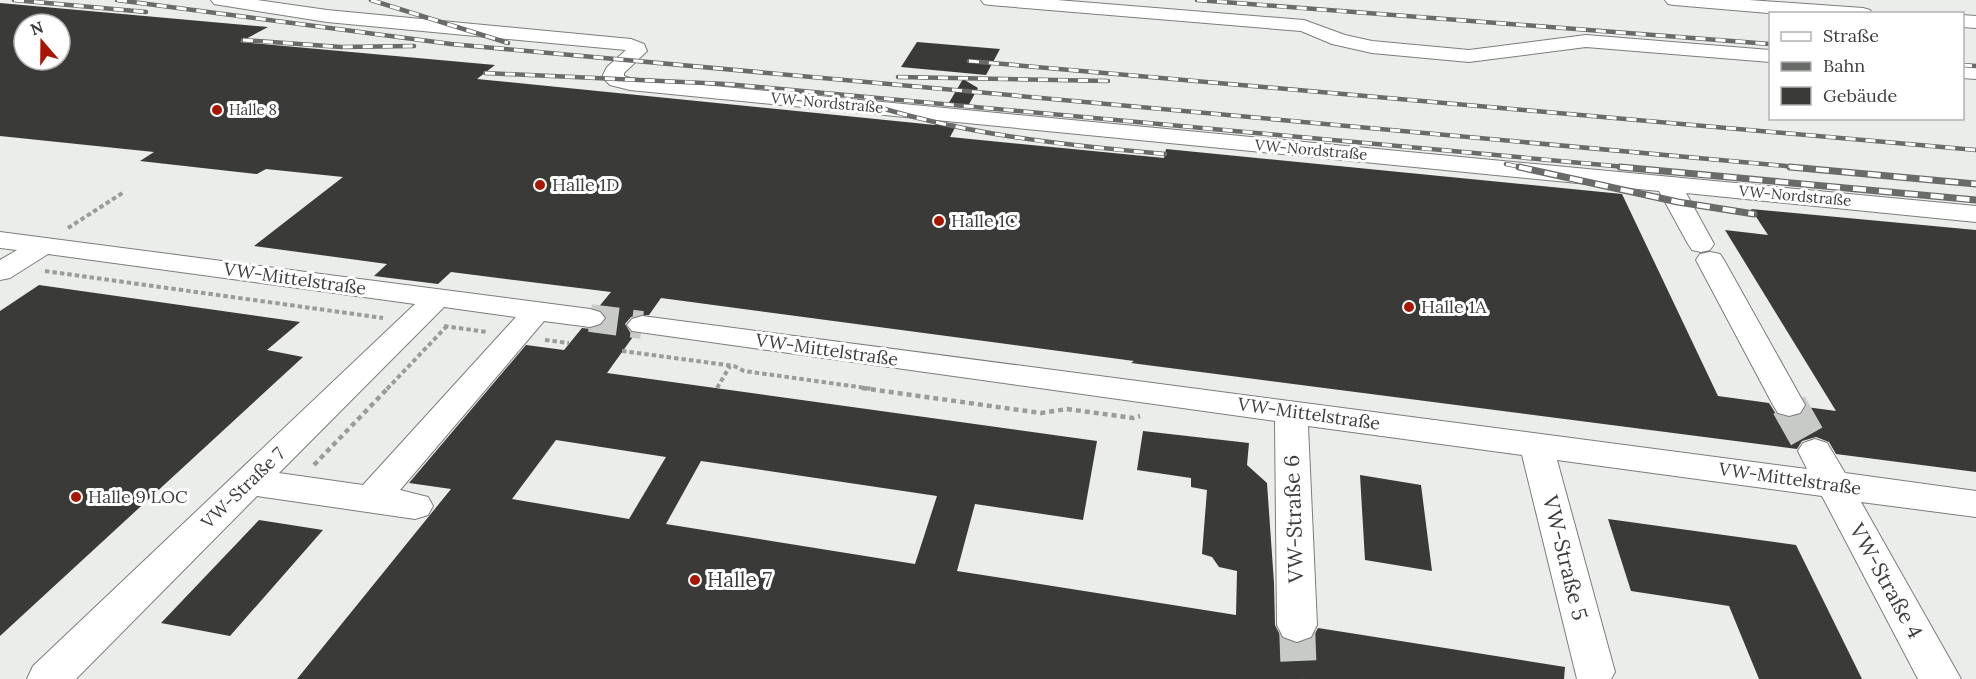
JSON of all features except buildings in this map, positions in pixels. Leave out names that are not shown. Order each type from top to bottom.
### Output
[{"type":"street","name":"VW-Nordstraße","points":[[220,0],[327,16],[632,45],[637,48],[637,51],[614,71],[612,76],[617,81],[645,86],[1976,213]]},
{"type":"street","points":[[990,0],[1304,26],[1339,40],[1372,47],[1469,56],[1586,41],[1769,56]]},
{"type":"street","points":[[1674,0],[1836,12]]},
{"type":"street","points":[[1668,184],[1790,405]]},
{"type":"street","points":[[5,269],[51,236]]},
{"type":"street","name":"VW-Mittelstraße","points":[[0,240],[51,236],[442,312],[537,311],[590,318]]},
{"type":"street","points":[[371,500],[537,311]]},
{"type":"street","name":"VW-Straße 7","points":[[48,679],[412,322],[442,312]]},
{"type":"street","name":"VW-Mittelstraße","points":[[642,325],[1976,504]]},
{"type":"street","name":"VW-Straße 6","points":[[1291,412],[1297,625]]},
{"type":"street","name":"VW-Straße 5","points":[[1536,445],[1594,672]]},
{"type":"street","name":"VW-Straße 4","points":[[1815,451],[1940,679]]},
{"type":"street","points":[[249,482],[416,506]]},
{"type":"path","points":[[51,236],[124,192]]},
{"type":"path","points":[[5,269],[412,322],[442,312],[515,336],[569,344]]},
{"type":"path","points":[[291,488],[442,312]]},
{"type":"path","points":[[622,351],[730,366],[744,371],[1041,413],[1066,409],[1133,418],[1143,415]]},
{"type":"path","points":[[717,388],[730,366]]},
{"type":"tunnel","points":[[590,318],[642,325]]},
{"type":"tunnel","points":[[1789,405],[1815,451]]},
{"type":"tunnel","points":[[1297,625],[1299,679]]},
{"type":"railway","points":[[14,0],[146,12]]},
{"type":"railway","points":[[117,0],[451,44],[1807,168]]},
{"type":"railway","points":[[371,0],[508,43]]},
{"type":"railway","points":[[1197,0],[1769,44]]},
{"type":"railway","points":[[243,40],[341,47],[414,46]]},
{"type":"railway","points":[[969,61],[1976,150]]},
{"type":"railway","points":[[1964,65],[1976,66]]},
{"type":"railway","points":[[485,73],[726,84],[1636,168]]},
{"type":"railway","points":[[898,77],[1108,81]]},
{"type":"railway","points":[[859,101],[972,130],[1087,147],[1165,154]]},
{"type":"railway","points":[[1506,164],[1526,168]]},
{"type":"railway","points":[[1519,167],[1678,202],[1754,214]]},
{"type":"railway","points":[[1620,167],[1976,200]]},
{"type":"railway","points":[[1790,167],[1976,184]]},
{"type":"place","name":"Halle 8","points":[[217,110]]},
{"type":"place","name":"Halle 1D","points":[[540,185]]},
{"type":"place","name":"Halle 1C","points":[[939,221]]},
{"type":"place","name":"Halle 1A","points":[[1409,307]]},
{"type":"place","name":"Halle 9 LOC","points":[[76,497]]},
{"type":"place","name":"Halle 7","points":[[695,580]]}]
